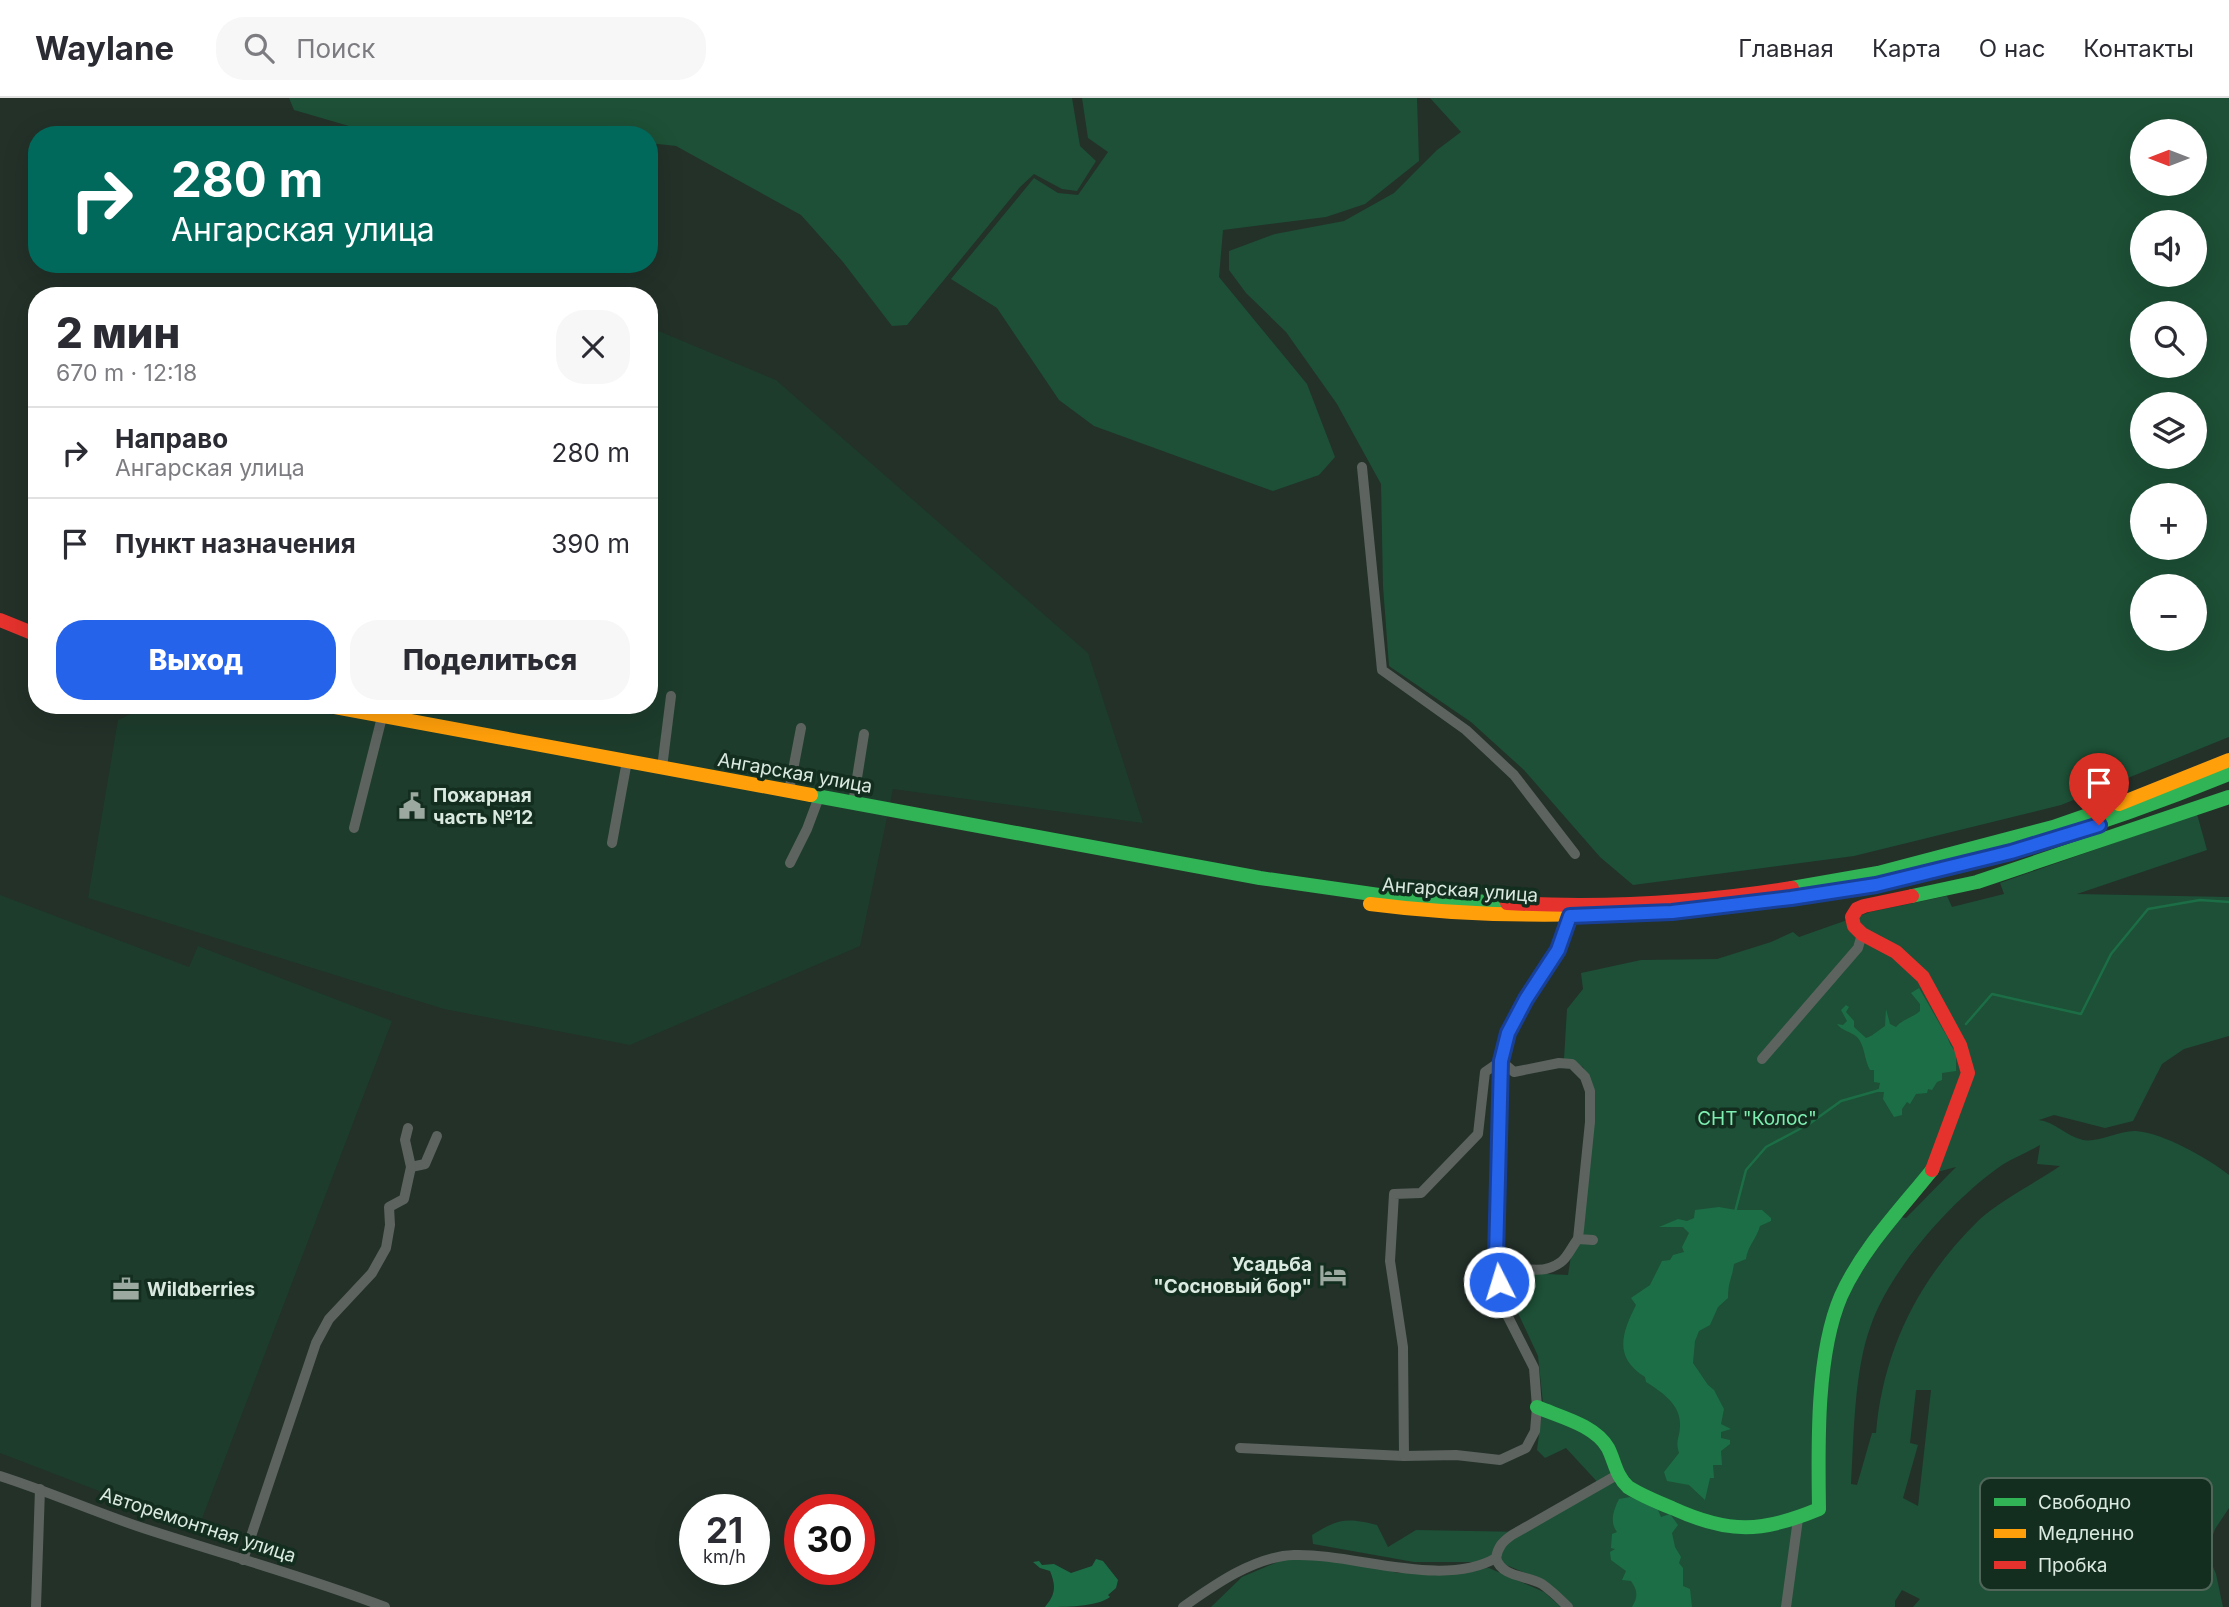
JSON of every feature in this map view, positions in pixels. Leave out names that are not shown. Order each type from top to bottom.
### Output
[{"type":"main road","points":[[0,620],[28,631]]},
{"type":"main road","name":"Ангарская улица","points":[[399,714],[662,768],[1259,878],[1386,896],[1567,906],[1743,895],[1878,873],[2053,827],[2229,760]]},
{"type":"main road","name":"Ангарская улица","points":[[1259,878],[1339,899],[1384,906],[1570,916],[1672,912],[1876,885],[2077,833],[2166,801],[2229,774]]},
{"type":"main road","points":[[1537,1407],[1603,1440],[1614,1460],[1617,1475],[1628,1487],[1717,1528],[1753,1530],[1787,1523],[1819,1509],[1818,1437],[1827,1344],[1841,1297],[1870,1246],[1933,1169],[1941,1140],[1968,1073],[1960,1045],[1923,977],[1896,952],[1862,934],[1854,926],[1852,917],[1857,909],[1864,906],[1976,882],[2229,797]]},
{"type":"street","points":[[1362,467],[1382,670],[1466,730],[1514,775],[1575,854]]},
{"type":"street","points":[[662,768],[671,696]]},
{"type":"street","points":[[354,828],[383,714]]},
{"type":"street","points":[[789,791],[801,728]]},
{"type":"street","points":[[853,803],[864,734]]},
{"type":"street","points":[[611,843],[627,761]]},
{"type":"street","points":[[790,863],[819,797]]},
{"type":"street","points":[[1240,1448],[1404,1456],[1456,1455],[1500,1460],[1526,1448],[1535,1431],[1537,1407],[1534,1368],[1503,1307],[1496,1257],[1501,1061],[1508,1033],[1526,999],[1558,950],[1570,916]]},
{"type":"street","points":[[1762,1059],[1858,948],[1862,934]]},
{"type":"street","points":[[1496,1257],[1512,1267],[1536,1269],[1552,1267],[1564,1261],[1578,1239],[1590,1122],[1590,1090],[1585,1077],[1572,1063],[1559,1062],[1514,1072],[1501,1061]]},
{"type":"street","points":[[1404,1456],[1404,1347],[1390,1261],[1394,1194],[1421,1193],[1478,1134],[1485,1072],[1501,1061]]},
{"type":"street","points":[[243,1560],[316,1343],[329,1319],[372,1273],[386,1248],[390,1225],[389,1206],[404,1199],[411,1167],[405,1140],[408,1128]]},
{"type":"street","points":[[411,1167],[425,1164],[437,1136]]},
{"type":"street","points":[[1578,1239],[1593,1240]]},
{"type":"street","points":[[1567,1607],[1541,1584],[1498,1566],[1498,1549],[1512,1535],[1617,1475]]},
{"type":"street","name":"Авторемонтная улица","points":[[0,1476],[143,1528],[335,1587],[386,1607]]},
{"type":"street","points":[[36,1607],[40,1489]]},
{"type":"street","points":[[1786,1607],[1798,1518]]},
{"type":"street","points":[[1183,1607],[1239,1572],[1272,1558],[1293,1555],[1351,1559],[1386,1567],[1440,1570],[1472,1568],[1485,1565],[1496,1558]]},
{"type":"shaded area","points":[[658,331],[776,380],[1088,653],[1143,823],[893,789],[860,946],[630,1045],[444,1009],[88,898],[118,720],[131,714],[658,714]]},
{"type":"shaded area","points":[[0,895],[189,967],[198,946],[392,1021],[198,1529],[0,1453]]},
{"type":"shaded area","points":[[1919,988],[1956,1052],[1956,1071],[1942,1073],[1942,1080],[1937,1082],[1932,1090],[1916,1094],[1910,1104],[1907,1102],[1902,1109],[1902,1115],[1894,1117],[1883,1099],[1884,1092],[1878,1092],[1880,1083],[1874,1082],[1874,1070],[1870,1070],[1868,1066],[1860,1040],[1837,1024],[1843,1025],[1847,1021],[1841,1010],[1846,1005],[1849,1007],[1846,1012],[1854,1021],[1854,1027],[1866,1038],[1885,1026],[1886,1009],[1890,1024],[1896,1027],[1920,1011],[1920,1004],[1911,993]]},
{"type":"shaded area","points":[[1719,1207],[1762,1210],[1771,1221],[1760,1226],[1746,1259],[1734,1264],[1728,1298],[1718,1307],[1710,1325],[1699,1331],[1695,1341],[1693,1363],[1714,1390],[1724,1409],[1721,1424],[1731,1429],[1721,1432],[1721,1438],[1730,1440],[1730,1444],[1721,1451],[1722,1465],[1713,1465],[1714,1478],[1710,1478],[1705,1500],[1689,1485],[1667,1481],[1664,1472],[1679,1453],[1677,1445],[1680,1429],[1677,1411],[1628,1361],[1623,1344],[1627,1325],[1636,1305],[1631,1298],[1650,1285],[1662,1261],[1670,1260],[1673,1255],[1684,1252],[1682,1247],[1689,1233],[1683,1227],[1659,1227],[1678,1219],[1687,1221],[1694,1218],[1695,1210]]},
{"type":"shaded area","points":[[1630,1497],[1658,1510],[1661,1517],[1670,1514],[1678,1525],[1672,1533],[1675,1547],[1681,1557],[1679,1563],[1683,1568],[1683,1586],[1690,1589],[1692,1607],[1632,1607],[1636,1597],[1635,1588],[1631,1581],[1622,1580],[1626,1571],[1611,1560],[1610,1552],[1615,1549],[1611,1548],[1612,1534],[1617,1532],[1613,1520],[1615,1507],[1619,1499]]},
{"type":"shaded area","points":[[1096,1559],[1103,1561],[1118,1580],[1116,1588],[1108,1595],[1110,1597],[1089,1605],[1045,1607],[1053,1594],[1053,1581],[1050,1571],[1033,1562],[1039,1561],[1042,1565],[1054,1564],[1071,1573],[1092,1566]]},
{"type":"green space","points":[[289,98],[1072,98],[1080,146],[1096,161],[1077,191],[1062,189],[1034,174],[1020,187],[907,325],[892,326],[843,262],[801,215],[676,146],[658,144],[658,126],[349,126],[294,110]]},
{"type":"green space","points":[[1082,98],[1417,98],[1419,161],[1365,204],[1326,217],[1223,230],[1219,277],[1307,384],[1335,457],[1319,475],[1273,491],[1094,426],[1059,400],[997,308],[951,279],[1034,178],[1058,193],[1078,195],[1108,152],[1088,138]]},
{"type":"green space","points":[[1430,98],[2229,98],[2229,737],[2061,805],[1854,856],[1633,885],[1600,857],[1524,770],[1471,722],[1389,666],[1383,586],[1381,484],[1337,404],[1286,332],[1246,293],[1229,270],[1229,251],[1275,234],[1344,221],[1394,193],[1437,150],[1461,132]]},
{"type":"green space","name":"СНТ \"Колос\"","points":[[2197,814],[2207,850],[2077,894],[2229,897],[2229,1036],[2184,1049],[2162,1064],[2133,1121],[2105,1128],[2054,1115],[2039,1120],[2083,1140],[2095,1140],[2130,1131],[2159,1136],[2185,1147],[2229,1175],[2229,1508],[2212,1538],[2212,1478],[1980,1478],[1980,1590],[2212,1590],[2212,1564],[2223,1607],[1913,1607],[1920,1599],[1902,1590],[1895,1601],[1895,1607],[1572,1607],[1545,1581],[1499,1562],[1414,1562],[1313,1544],[1312,1535],[1336,1523],[1350,1520],[1377,1525],[1388,1547],[1416,1530],[1526,1532],[1602,1487],[1566,1448],[1545,1458],[1537,1450],[1543,1403],[1538,1356],[1499,1272],[1568,1275],[1571,1256],[1583,1237],[1595,1093],[1583,1067],[1564,1059],[1567,1009],[1583,989],[1581,973],[1641,960],[1717,959],[1793,932],[1799,937],[1870,912],[1947,896],[1952,907],[2004,894],[2000,883]],"holes":[[[2040,1145],[2037,1164],[2060,1166],[1979,1220],[1958,1242],[1922,1291],[1896,1344],[1880,1402],[1876,1433],[1872,1433],[1857,1485],[1851,1484],[1861,1362],[1880,1303],[1908,1258],[1964,1196],[2002,1165]],[[1956,1167],[1906,1218],[1900,1217],[1873,1245],[1844,1298],[1851,1272],[1926,1175]],[[1916,1390],[1931,1390],[1918,1506],[1903,1498],[1918,1445],[1910,1443]]]},
{"type":"green space","points":[[1294,1555],[1374,1565],[1397,1573],[1489,1568],[1544,1592],[1561,1607],[1211,1607],[1242,1577]]},
{"type":"waterway","points":[[1966,1024],[1992,994],[2081,1014],[2111,954],[2148,909],[2200,900],[2229,902]]},
{"type":"waterway","points":[[1735,1212],[1746,1170],[1766,1147],[1809,1124],[1841,1101],[1880,1090]]},
{"type":"traffic: fast","points":[[1757,902],[1879,882],[1997,854],[2113,818],[2229,774]]},
{"type":"traffic: fast","points":[[811,795],[1260,878],[1386,896],[1507,903]]},
{"type":"traffic: fast","points":[[1912,896],[1977,882],[2229,797]]},
{"type":"traffic: fast","points":[[1792,888],[1878,873],[2053,827],[2119,804]]},
{"type":"traffic: fast","points":[[1537,1407],[1595,1433],[1608,1448],[1618,1474],[1628,1487],[1650,1499],[1711,1523],[1762,1526],[1780,1523],[1819,1509],[1820,1401],[1833,1319],[1841,1296],[1860,1262],[1882,1230],[1932,1170]]},
{"type":"traffic: slow","points":[[373,714],[811,795]]},
{"type":"traffic: slow","points":[[2119,804],[2229,760]]},
{"type":"traffic: slow","points":[[1370,904],[1457,912],[1545,915],[1720,906]]},
{"type":"traffic: jam","points":[[0,620],[28,631]]},
{"type":"traffic: jam","points":[[1507,903],[1650,903],[1792,888]]},
{"type":"traffic: jam","points":[[1912,896],[1864,906],[1857,909],[1852,917],[1854,926],[1862,934],[1896,952],[1923,977],[1960,1045],[1968,1073],[1932,1170]]},
{"type":"place","name":"Пожарная часть №12","points":[[412,806]]},
{"type":"place","name":"Усадьба \"Сосновый бор\"","points":[[1333,1275]]},
{"type":"place","name":"Wildberries","points":[[126,1289]]},
{"type":"route","points":[[1499,1282],[1496,1257],[1501,1061],[1508,1033],[1526,999],[1558,950],[1570,916],[1672,912],[1876,885],[2011,852],[2099,825]]}]
